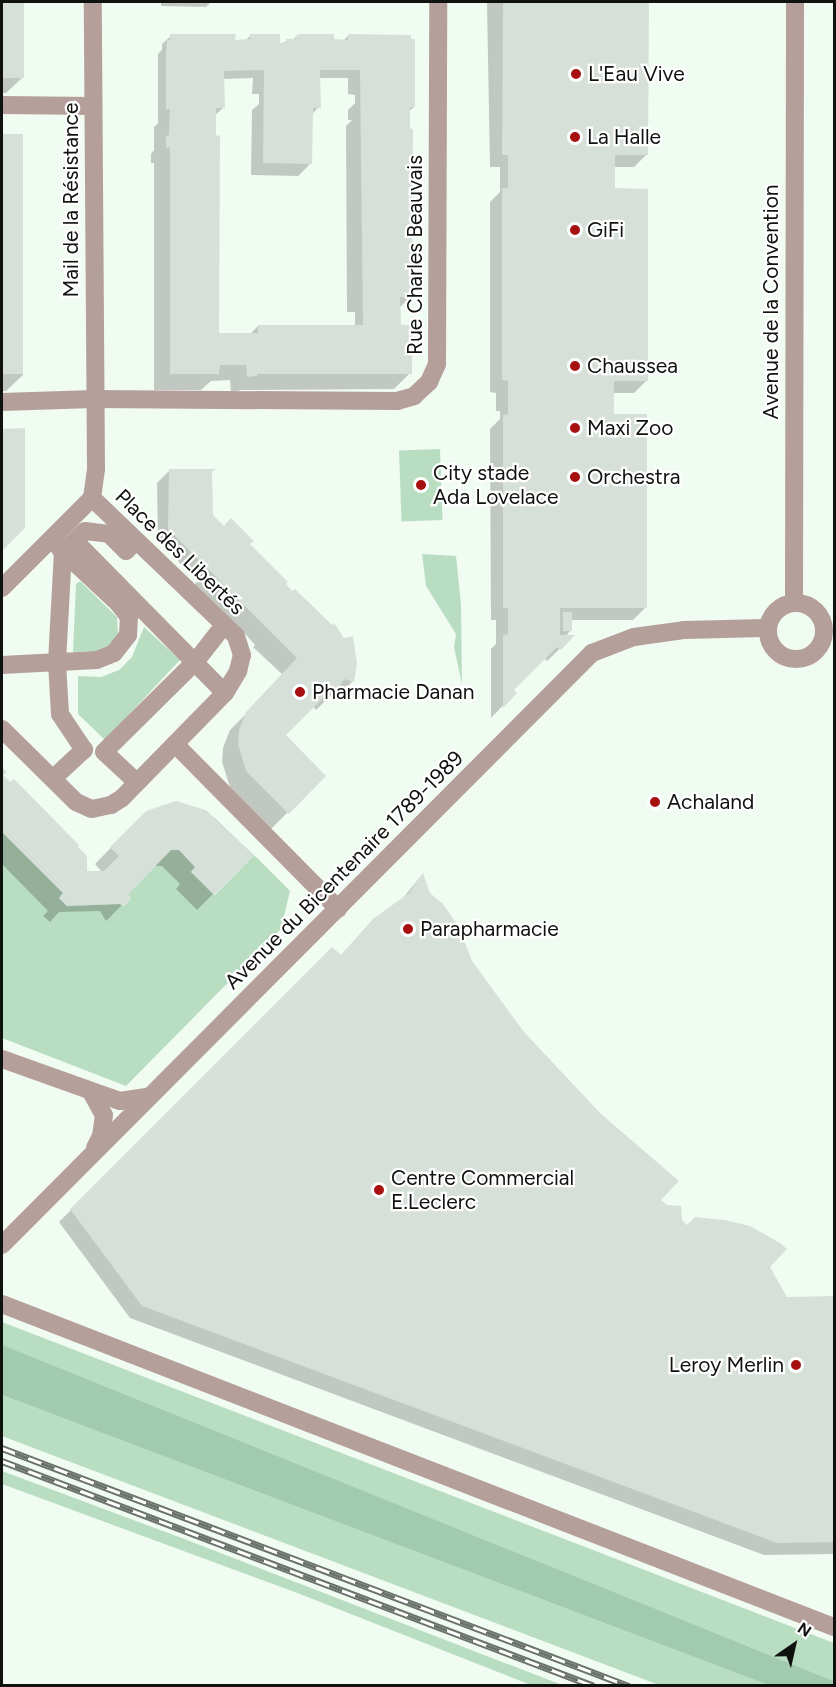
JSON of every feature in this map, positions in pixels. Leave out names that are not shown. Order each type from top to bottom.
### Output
[{"type":"street","name":"Mail de la Résistance","points":[[92,498],[96,468],[93,2]]},
{"type":"street","name":"Rue Charles Beauvais","points":[[2,402],[94,399],[397,401],[414,396],[429,382],[437,364],[438,2]]},
{"type":"street","name":"Avenue de la Convention","points":[[794,602],[795,2]]},
{"type":"street","points":[[2,105],[92,106]]},
{"type":"street","points":[[2,588],[92,498]]},
{"type":"street","name":"Place des Libertés","points":[[2,729],[76,802],[92,808],[111,805],[122,798],[225,693],[238,671],[242,655],[236,636],[92,498]]},
{"type":"street","points":[[84,750],[60,714],[57,662],[66,547],[86,531],[109,534],[126,551],[105,571]]},
{"type":"street","points":[[66,547],[105,571],[196,661],[219,687]]},
{"type":"street","points":[[2,665],[97,660],[114,653],[128,635],[129,617],[66,547]]},
{"type":"street","points":[[815,652],[829,624],[818,612],[810,606],[794,602],[783,606],[773,614],[768,628],[772,646],[784,656],[799,659],[815,652],[834,652]]},
{"type":"street","name":"Avenue du Bicentenaire 1789-1989","points":[[2,1245],[592,652],[634,637],[684,630],[768,628]]},
{"type":"street","points":[[105,752],[196,661],[218,633]]},
{"type":"street","points":[[175,744],[338,909]]},
{"type":"street","points":[[60,772],[84,750],[105,752],[130,776]]},
{"type":"street","points":[[2,1059],[120,1101],[150,1096]]},
{"type":"street","points":[[91,1092],[104,1115],[101,1136],[91,1154]]},
{"type":"street","points":[[2,1304],[834,1627]]},
{"type":"green space","name":"City stade Ada Lovelace","points":[[440,449],[442,520],[402,521],[399,450]]},
{"type":"green space","points":[[422,554],[456,556],[461,604],[462,684],[454,647],[456,634],[426,586]]},
{"type":"green space","points":[[80,581],[117,617],[118,633],[110,645],[99,651],[73,652],[76,584]]},
{"type":"green space","points":[[144,627],[180,660],[105,740],[78,714],[78,676],[101,677],[119,670],[132,657]]},
{"type":"green space","points":[[2,832],[63,893],[59,898],[67,906],[120,904],[124,906],[131,898],[128,894],[171,850],[179,850],[195,867],[191,872],[215,895],[254,855],[290,891],[281,929],[126,1086],[2,1038]]},
{"type":"green space","points":[[2,1322],[834,1643],[834,1681],[2,1346]]},
{"type":"green space","points":[[2,1345],[834,1681],[834,1685],[768,1685],[2,1395]]},
{"type":"green space","points":[[2,1395],[768,1685],[659,1685],[2,1436]]},
{"type":"green space","points":[[2,1471],[562,1685],[531,1685],[300,1594],[2,1484]]},
{"type":"building","points":[[2,2],[24,2],[24,78],[2,78]]},
{"type":"building","points":[[503,2],[649,2],[648,155],[615,155],[615,188],[648,189],[648,381],[614,381],[614,414],[647,414],[647,608],[560,608],[560,635],[575,635],[561,650],[557,647],[514,690],[517,693],[503,708],[503,635],[508,634],[508,608],[503,608],[503,415],[508,414],[508,381],[502,380],[502,188],[508,188],[508,155],[502,155]]},
{"type":"building","points":[[170,34],[236,34],[235,40],[250,39],[250,34],[280,34],[280,43],[286,43],[286,39],[296,39],[297,34],[334,34],[334,39],[348,40],[348,34],[411,35],[411,39],[415,39],[415,107],[410,107],[410,128],[413,130],[412,297],[400,297],[401,325],[412,325],[412,374],[257,374],[257,376],[247,377],[246,365],[220,365],[219,374],[170,374],[170,147],[166,148],[166,136],[169,135],[170,109],[166,109],[166,53],[167,40],[170,40]],"holes":[[[264,70],[263,163],[312,164],[313,108],[321,108],[320,70],[360,70],[363,325],[258,325],[258,333],[219,333],[220,135],[216,136],[216,108],[225,108],[224,71]]]},
{"type":"building","points":[[2,134],[23,134],[23,374],[2,374]]},
{"type":"building","points":[[25,428],[25,528],[2,551],[2,429]]},
{"type":"building","points":[[169,469],[216,469],[212,472],[213,515],[224,526],[231,518],[254,541],[250,544],[288,582],[286,584],[292,591],[295,589],[332,625],[334,623],[344,638],[353,636],[357,664],[354,682],[344,679],[334,695],[330,691],[286,735],[326,776],[289,814],[246,771],[238,744],[239,730],[246,712],[297,658],[168,529]]},
{"type":"building","points":[[563,612],[572,612],[572,631],[563,631]]},
{"type":"building","points":[[2,767],[7,772],[3,775],[10,782],[14,779],[79,845],[78,847],[87,856],[87,871],[104,871],[119,856],[110,847],[146,811],[176,801],[206,810],[254,855],[214,895],[191,872],[195,867],[179,850],[171,850],[128,894],[131,898],[123,906],[120,904],[67,906],[59,898],[63,893],[2,832]]},
{"type":"building","name":"Centre Commercial E.Leclerc","points":[[423,873],[430,893],[443,904],[459,927],[472,961],[524,1032],[601,1114],[679,1181],[661,1200],[667,1205],[681,1206],[682,1220],[687,1225],[695,1217],[725,1220],[750,1226],[780,1243],[787,1249],[770,1267],[787,1297],[834,1296],[834,1542],[777,1543],[142,1306],[70,1209],[332,947],[341,955],[373,919],[409,893]]},
{"type":"railway","points":[[2,1448],[629,1686]]},
{"type":"railway","points":[[2,1461],[594,1686]]},
{"type":"place","name":"L'Eau Vive","points":[[576,74]]},
{"type":"place","name":"La Halle","points":[[575,137]]},
{"type":"place","name":"GiFi","points":[[575,230]]},
{"type":"place","name":"Chaussea","points":[[575,366]]},
{"type":"place","name":"Maxi Zoo","points":[[575,428]]},
{"type":"place","name":"Orchestra","points":[[575,477]]},
{"type":"place","name":"City stade Ada Lovelace","points":[[421,485]]},
{"type":"place","name":"Pharmacie Danan","points":[[300,692]]},
{"type":"place","name":"Achaland","points":[[655,802]]},
{"type":"place","name":"Parapharmacie","points":[[408,929]]},
{"type":"place","name":"Centre Commercial E.Leclerc","points":[[379,1190]]},
{"type":"place","name":"Leroy Merlin","points":[[796,1365]]}]
